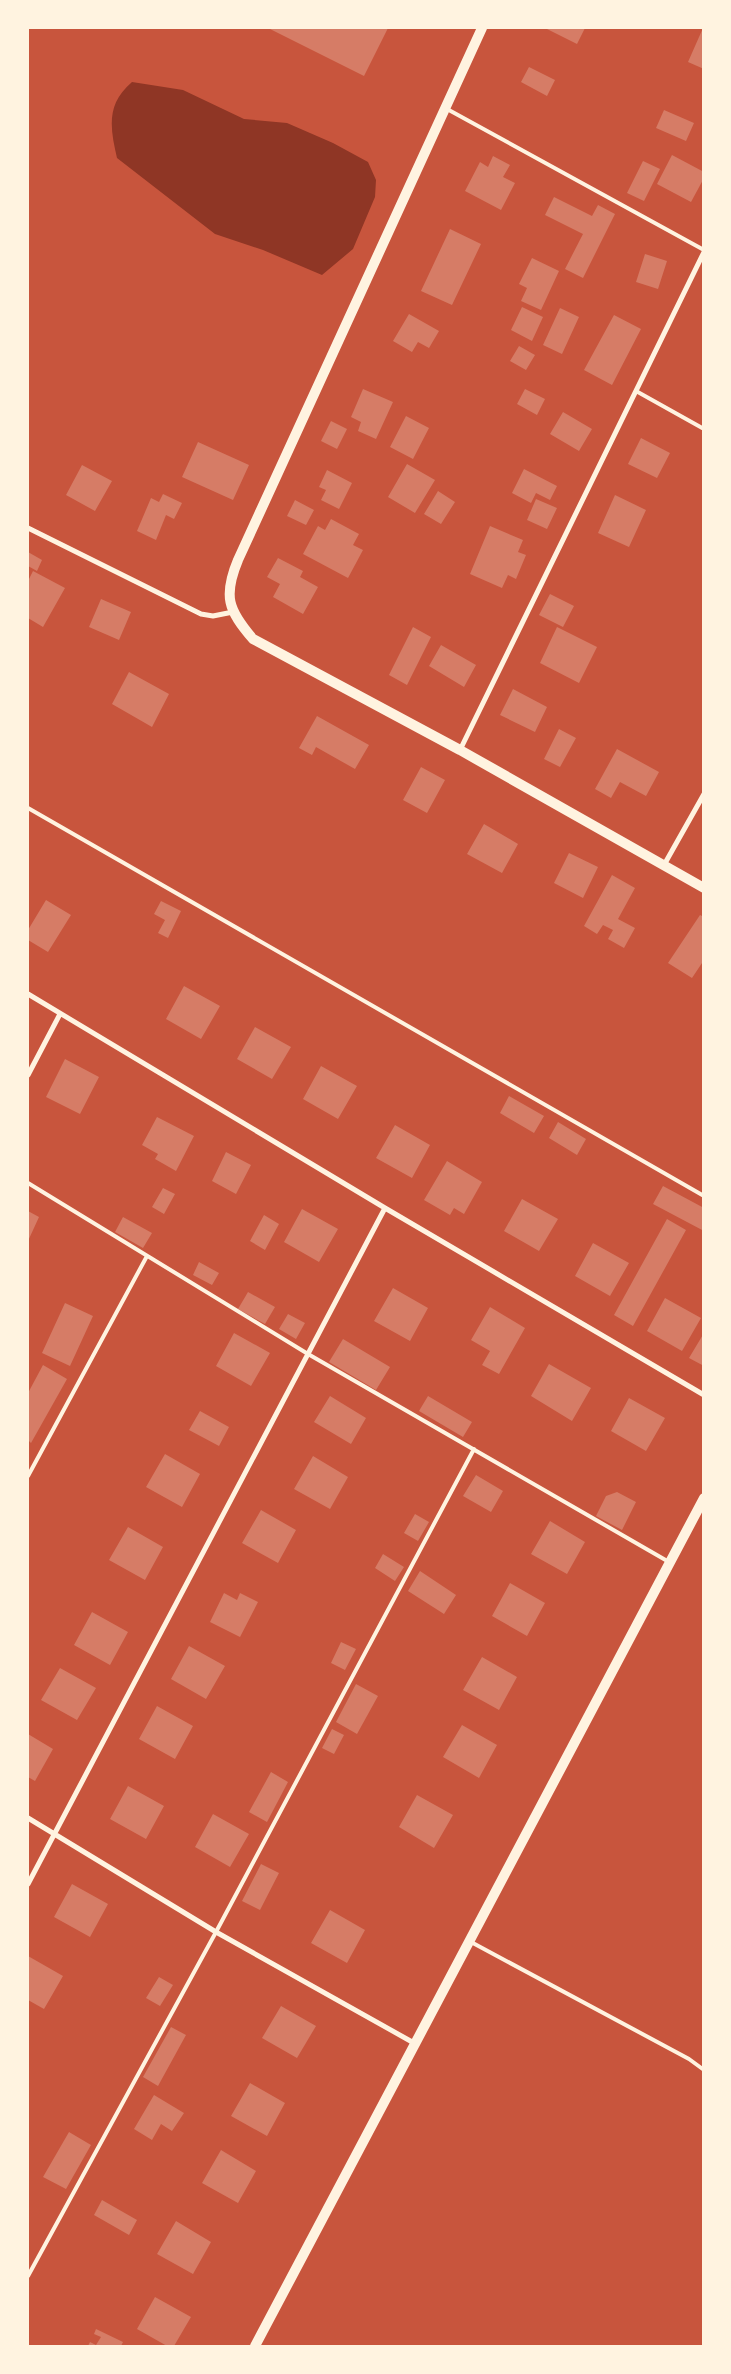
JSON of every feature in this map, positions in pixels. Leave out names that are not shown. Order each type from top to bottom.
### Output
[{"type":"main road","points":[[482,28],[230,580],[229,603],[237,620],[252,639],[460,750],[704,888]]},
{"type":"main road","points":[[255,2346],[704,1498]]},
{"type":"street","points":[[460,750],[704,251]]},
{"type":"street","points":[[28,528],[201,614],[213,616],[233,612]]},
{"type":"street","points":[[663,866],[704,794]]},
{"type":"street","points":[[28,994],[385,1208],[704,1395]]},
{"type":"street","points":[[28,1075],[60,1014]]},
{"type":"street","points":[[28,1884],[385,1208]]},
{"type":"street","points":[[28,1818],[56,1833],[216,1932],[414,2044]]},
{"type":"lane","points":[[446,109],[704,251]]},
{"type":"lane","points":[[636,391],[704,429]]},
{"type":"lane","points":[[28,808],[704,1196]]},
{"type":"lane","points":[[28,1183],[308,1354],[670,1562]]},
{"type":"lane","points":[[28,1476],[147,1256]]},
{"type":"lane","points":[[28,2276],[216,1932],[474,1449]]},
{"type":"lane","points":[[469,1941],[688,2059],[704,2070]]},
{"type":"shaded area","points":[[132,82],[183,90],[244,119],[287,123],[333,143],[368,162],[376,180],[375,197],[353,249],[322,275],[263,250],[215,234],[117,158],[112,117],[118,99]]},
{"type":"building","points":[[268,28],[388,28],[364,76]]},
{"type":"building","points":[[545,28],[585,28],[577,44]]},
{"type":"building","points":[[704,28],[704,69],[688,62]]},
{"type":"building","points":[[529,67],[555,80],[547,96],[521,82]]},
{"type":"building","points":[[664,110],[694,123],[686,141],[656,128]]},
{"type":"building","points":[[672,155],[704,172],[704,178],[691,202],[657,184]]},
{"type":"building","points":[[493,156],[510,165],[503,177],[515,183],[501,210],[465,191],[480,162],[488,167]]},
{"type":"building","points":[[643,161],[660,169],[644,201],[627,193]]},
{"type":"building","points":[[554,197],[592,216],[598,205],[615,214],[583,278],[565,269],[583,234],[545,215]]},
{"type":"building","points":[[450,229],[481,244],[452,305],[421,291]]},
{"type":"building","points":[[645,254],[667,261],[658,289],[636,282]]},
{"type":"building","points":[[532,258],[559,271],[541,310],[521,301],[527,288],[519,284]]},
{"type":"building","points":[[522,307],[543,317],[532,341],[511,330]]},
{"type":"building","points":[[560,308],[579,317],[562,354],[543,345]]},
{"type":"building","points":[[409,314],[439,331],[429,348],[418,342],[412,352],[393,341]]},
{"type":"building","points":[[614,315],[641,329],[612,385],[584,370]]},
{"type":"building","points":[[519,346],[535,355],[526,370],[510,361]]},
{"type":"building","points":[[363,389],[393,402],[376,439],[358,431],[361,422],[351,417]]},
{"type":"building","points":[[525,389],[545,399],[537,415],[517,404]]},
{"type":"building","points":[[563,412],[592,429],[579,451],[550,434]]},
{"type":"building","points":[[406,416],[429,428],[413,459],[390,447]]},
{"type":"building","points":[[331,421],[347,429],[337,449],[321,441]]},
{"type":"building","points":[[641,438],[670,453],[657,478],[628,464]]},
{"type":"building","points":[[198,442],[249,465],[233,500],[182,477]]},
{"type":"building","points":[[407,464],[435,480],[415,513],[388,497]]},
{"type":"building","points":[[82,465],[112,481],[95,511],[66,495]]},
{"type":"building","points":[[524,469],[557,486],[550,500],[536,493],[531,503],[512,493]]},
{"type":"building","points":[[327,470],[352,483],[339,509],[321,500],[326,490],[319,487]]},
{"type":"building","points":[[438,491],[455,502],[441,524],[424,514]]},
{"type":"building","points":[[163,494],[182,503],[174,519],[166,515],[156,540],[137,531],[151,498],[159,502]]},
{"type":"building","points":[[615,495],[646,510],[629,547],[598,533]]},
{"type":"building","points":[[536,499],[557,508],[547,529],[527,520]]},
{"type":"building","points":[[295,500],[314,510],[306,525],[287,516]]},
{"type":"building","points":[[331,519],[359,534],[353,545],[363,550],[348,578],[303,554],[318,526],[325,530]]},
{"type":"building","points":[[490,526],[523,540],[518,552],[526,555],[516,579],[508,575],[502,588],[470,574]]},
{"type":"building","points":[[28,552],[42,560],[37,571],[28,566]]},
{"type":"building","points":[[278,558],[303,571],[300,577],[318,587],[303,614],[273,597],[280,584],[267,577]]},
{"type":"building","points":[[33,571],[65,588],[43,627],[28,618],[28,581]]},
{"type":"building","points":[[550,594],[574,606],[563,627],[539,615]]},
{"type":"building","points":[[101,599],[131,612],[119,640],[89,627]]},
{"type":"building","points":[[413,627],[431,637],[407,685],[389,675]]},
{"type":"building","points":[[557,627],[597,647],[579,683],[540,663]]},
{"type":"building","points":[[441,645],[476,665],[464,687],[429,666]]},
{"type":"building","points":[[129,672],[169,694],[152,727],[112,704]]},
{"type":"building","points":[[513,689],[547,707],[535,732],[500,715]]},
{"type":"building","points":[[317,716],[369,745],[355,769],[316,747],[312,755],[299,748]]},
{"type":"building","points":[[559,729],[576,738],[560,767],[544,759]]},
{"type":"building","points":[[617,749],[659,772],[646,796],[620,782],[611,798],[595,789]]},
{"type":"building","points":[[421,767],[445,780],[427,813],[403,800]]},
{"type":"building","points":[[484,824],[518,844],[502,873],[467,854]]},
{"type":"building","points":[[569,853],[598,867],[583,898],[554,883]]},
{"type":"building","points":[[612,875],[635,888],[618,919],[635,928],[624,948],[608,939],[613,930],[603,925],[597,934],[584,926]]},
{"type":"building","points":[[46,900],[71,915],[48,952],[28,940],[28,930]]},
{"type":"building","points":[[161,901],[181,911],[168,938],[158,933],[165,920],[154,914]]},
{"type":"building","points":[[700,915],[704,917],[704,960],[692,978],[668,963]]},
{"type":"building","points":[[184,986],[220,1006],[201,1039],[166,1019]]},
{"type":"building","points":[[255,1027],[291,1047],[272,1079],[237,1059]]},
{"type":"building","points":[[65,1059],[99,1077],[80,1114],[46,1097]]},
{"type":"building","points":[[321,1066],[357,1086],[338,1119],[303,1099]]},
{"type":"building","points":[[509,1096],[544,1116],[534,1133],[500,1113]]},
{"type":"building","points":[[157,1117],[194,1136],[176,1171],[155,1159],[158,1154],[142,1145]]},
{"type":"building","points":[[558,1122],[586,1139],[577,1155],[549,1138]]},
{"type":"building","points":[[395,1125],[430,1145],[412,1178],[376,1158]]},
{"type":"building","points":[[226,1152],[251,1165],[236,1194],[212,1181]]},
{"type":"building","points":[[447,1161],[482,1182],[464,1214],[454,1208],[450,1215],[424,1200]]},
{"type":"building","points":[[663,1186],[704,1208],[704,1231],[653,1204]]},
{"type":"building","points":[[163,1188],[175,1194],[164,1214],[152,1207]]},
{"type":"building","points":[[522,1199],[558,1219],[539,1251],[504,1231]]},
{"type":"building","points":[[302,1209],[338,1229],[319,1262],[284,1242]]},
{"type":"building","points":[[28,1211],[39,1217],[28,1241]]},
{"type":"building","points":[[264,1215],[279,1224],[265,1250],[250,1241]]},
{"type":"building","points":[[123,1217],[152,1233],[143,1248],[115,1232]]},
{"type":"building","points":[[667,1219],[686,1230],[633,1326],[614,1315]]},
{"type":"building","points":[[593,1243],[629,1263],[610,1296],[575,1276]]},
{"type":"building","points":[[199,1262],[219,1273],[212,1285],[193,1275]]},
{"type":"building","points":[[393,1288],[428,1308],[410,1341],[374,1321]]},
{"type":"building","points":[[248,1292],[275,1307],[265,1324],[238,1309]]},
{"type":"building","points":[[665,1298],[701,1318],[682,1351],[647,1331]]},
{"type":"building","points":[[65,1303],[93,1316],[70,1366],[42,1353]]},
{"type":"building","points":[[490,1307],[525,1328],[499,1374],[482,1365],[490,1351],[471,1340]]},
{"type":"building","points":[[288,1314],[305,1323],[296,1339],[279,1329]]},
{"type":"building","points":[[234,1333],[270,1353],[251,1386],[216,1366]]},
{"type":"building","points":[[704,1333],[704,1366],[689,1358]]},
{"type":"building","points":[[343,1339],[390,1367],[376,1390],[329,1362]]},
{"type":"building","points":[[549,1364],[591,1388],[572,1421],[531,1396]]},
{"type":"building","points":[[43,1365],[67,1379],[31,1443],[28,1440],[28,1393]]},
{"type":"building","points":[[330,1396],[366,1418],[351,1444],[314,1422]]},
{"type":"building","points":[[428,1396],[472,1422],[463,1437],[419,1411]]},
{"type":"building","points":[[629,1398],[665,1418],[646,1451],[611,1431]]},
{"type":"building","points":[[200,1411],[229,1427],[219,1446],[189,1430]]},
{"type":"building","points":[[165,1454],[200,1474],[182,1507],[146,1487]]},
{"type":"building","points":[[313,1456],[348,1477],[330,1509],[294,1489]]},
{"type":"building","points":[[476,1475],[503,1491],[491,1512],[463,1496]]},
{"type":"building","points":[[617,1492],[636,1502],[622,1530],[596,1516],[606,1496]]},
{"type":"building","points":[[261,1510],[296,1530],[278,1563],[242,1543]]},
{"type":"building","points":[[415,1514],[429,1522],[418,1541],[404,1533]]},
{"type":"building","points":[[550,1521],[585,1542],[567,1574],[531,1554]]},
{"type":"building","points":[[128,1527],[163,1547],[145,1580],[109,1560]]},
{"type":"building","points":[[383,1554],[404,1567],[395,1581],[375,1568]]},
{"type":"building","points":[[420,1571],[456,1595],[444,1614],[408,1591]]},
{"type":"building","points":[[510,1583],[545,1603],[527,1636],[492,1616]]},
{"type":"building","points":[[224,1593],[237,1600],[240,1593],[258,1602],[240,1637],[210,1622]]},
{"type":"building","points":[[92,1612],[128,1632],[110,1665],[74,1645]]},
{"type":"building","points":[[341,1642],[356,1649],[345,1670],[331,1663]]},
{"type":"building","points":[[189,1646],[225,1666],[206,1699],[171,1679]]},
{"type":"building","points":[[482,1657],[517,1677],[499,1710],[463,1690]]},
{"type":"building","points":[[60,1668],[96,1688],[77,1720],[41,1700]]},
{"type":"building","points":[[356,1684],[378,1696],[357,1734],[336,1722]]},
{"type":"building","points":[[157,1706],[193,1726],[175,1759],[139,1739]]},
{"type":"building","points":[[462,1725],[497,1745],[479,1778],[443,1757]]},
{"type":"building","points":[[332,1729],[344,1735],[334,1754],[322,1748]]},
{"type":"building","points":[[28,1734],[53,1749],[35,1781],[28,1777]]},
{"type":"building","points":[[271,1772],[288,1782],[267,1822],[249,1812]]},
{"type":"building","points":[[128,1786],[164,1806],[146,1839],[110,1819]]},
{"type":"building","points":[[417,1795],[453,1815],[434,1848],[399,1827]]},
{"type":"building","points":[[213,1814],[249,1834],[230,1867],[195,1847]]},
{"type":"building","points":[[261,1864],[279,1873],[260,1910],[242,1901]]},
{"type":"building","points":[[72,1884],[108,1904],[90,1937],[54,1917]]},
{"type":"building","points":[[330,1910],[365,1930],[347,1963],[311,1943]]},
{"type":"building","points":[[28,1956],[63,1976],[44,2009],[28,2000]]},
{"type":"building","points":[[159,1977],[173,1985],[160,2006],[146,1998]]},
{"type":"building","points":[[281,2006],[316,2026],[297,2058],[262,2038]]},
{"type":"building","points":[[171,2027],[186,2035],[158,2086],[143,2077]]},
{"type":"building","points":[[250,2083],[285,2103],[267,2136],[231,2116]]},
{"type":"building","points":[[154,2095],[184,2113],[172,2131],[161,2124],[152,2140],[134,2129]]},
{"type":"building","points":[[69,2132],[91,2145],[66,2189],[43,2177]]},
{"type":"building","points":[[221,2150],[256,2171],[238,2203],[202,2183]]},
{"type":"building","points":[[102,2200],[137,2220],[129,2235],[94,2215]]},
{"type":"building","points":[[176,2221],[211,2242],[193,2274],[157,2254]]},
{"type":"building","points":[[155,2297],[191,2317],[174,2346],[167,2346],[137,2329]]},
{"type":"building","points":[[96,2329],[123,2342],[121,2346],[88,2346],[90,2342],[96,2345],[101,2337],[94,2334]]}]
